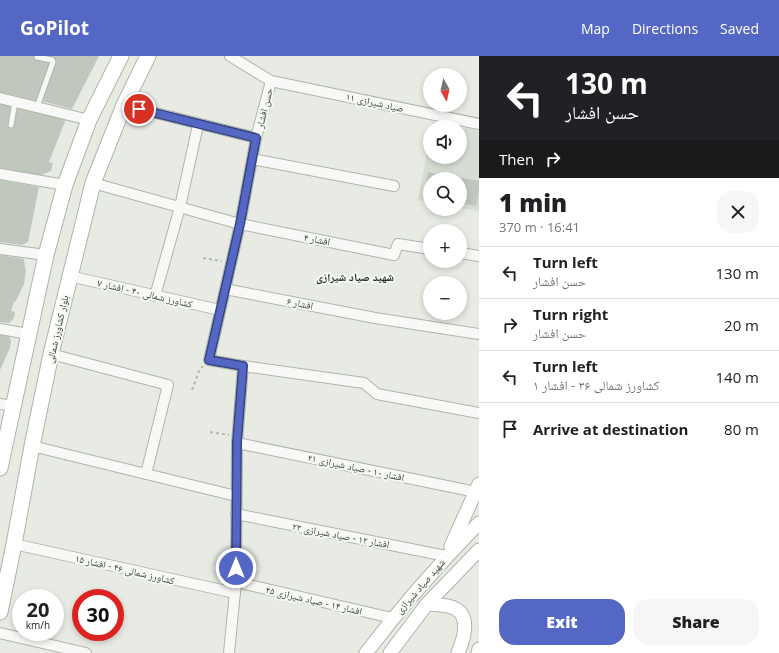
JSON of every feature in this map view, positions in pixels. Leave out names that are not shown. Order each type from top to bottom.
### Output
[{"type":"main road","points":[[0,468],[6,405],[28,334],[46,256],[65,186],[89,120],[121,56]]},
{"type":"main road","name":"بلوار کشاورز شمالی","points":[[0,612],[51,354],[93,183],[124,105],[148,56]]},
{"type":"main road","points":[[446,556],[478,488]]},
{"type":"main road","name":"شهید صیاد شیرازی","points":[[366,653],[392,618],[446,556],[479,523]]},
{"type":"main road","name":"شهید صیاد شیرازی","points":[[390,653],[427,604],[479,550]]},
{"type":"main road","points":[[427,604],[445,605],[456,609],[462,615],[465,626],[458,653]]},
{"type":"main road","points":[[478,653],[479,649]]},
{"type":"street","name":"صیاد شیرازی ۱۱","points":[[230,56],[271,81],[479,124]]},
{"type":"street","name":"حسن افشار","points":[[209,360],[240,224],[256,138],[271,81]]},
{"type":"street","points":[[0,98],[89,120]]},
{"type":"street","points":[[124,105],[198,125],[256,138]]},
{"type":"street","points":[[155,296],[180,207],[198,125]]},
{"type":"street","points":[[252,159],[394,186]]},
{"type":"street","points":[[0,174],[65,186]]},
{"type":"street","name":"افشار ۴","points":[[93,183],[240,224],[394,255],[398,244],[423,247]]},
{"type":"street","points":[[0,249],[46,256]]},
{"type":"street","points":[[467,254],[479,256]]},
{"type":"street","name":"کشاورز شمالی ۴۰ - افشار ۷","points":[[69,276],[220,310]]},
{"type":"street","name":"افشار ۶","points":[[225,289],[375,318],[479,334]]},
{"type":"street","points":[[0,329],[28,334]]},
{"type":"street","points":[[51,354],[168,385],[146,474]]},
{"type":"street","points":[[209,360],[364,383],[377,394],[479,413]]},
{"type":"street","points":[[229,653],[236,582],[237,439],[243,366]]},
{"type":"street","name":"افشار ۱۰ - صیاد شیرازی ۲۱","points":[[237,439],[478,488]]},
{"type":"street","points":[[32,446],[236,496]]},
{"type":"street","name":"افشار ۱۲ - صیاد شیرازی ۲۳","points":[[236,514],[446,556]]},
{"type":"street","name":"کشاورز شمالی ۴۶ - افشار ۱۵","points":[[14,544],[235,593]]},
{"type":"street","name":"افشار ۱۴ - صیاد شیرازی ۲۵","points":[[236,582],[392,618]]},
{"type":"street","points":[[0,633],[86,653]]},
{"type":"lane","points":[[36,107],[53,62],[52,60],[37,57]]},
{"type":"lane","points":[[10,125],[15,102]]},
{"type":"path","points":[[203,258],[231,262]]},
{"type":"path","points":[[192,390],[199,371],[209,360]]},
{"type":"path","points":[[210,432],[237,439]]},
{"type":"shaded area","points":[[467,128],[479,131],[479,211],[467,209],[467,172],[423,172],[425,164],[467,164]]},
{"type":"shaded area","points":[[423,173],[423,201],[418,200]]},
{"type":"building","points":[[0,56],[36,56],[51,62],[37,101],[0,92]]},
{"type":"building","points":[[43,56],[99,56],[72,109],[41,101],[56,60]]},
{"type":"building","points":[[0,103],[11,106],[8,126],[12,127],[16,105],[66,119],[49,162],[53,163],[51,171],[39,176],[11,172],[11,170],[0,168]]},
{"type":"building","points":[[467,179],[479,181],[476,206],[467,204]]},
{"type":"building","points":[[0,180],[39,187],[28,242],[22,245],[0,242]]},
{"type":"building","points":[[0,255],[24,259],[26,269],[24,284],[16,301],[14,302],[11,311],[15,312],[14,318],[9,323],[0,322]]},
{"type":"building","points":[[0,333],[8,334],[11,341],[10,348],[0,370]]},
{"type":"district","name":"شهید صیاد شیرازی","points":[[355,277]]},
{"type":"route","points":[[139,109],[198,125],[256,138],[240,224],[209,360],[243,366],[237,442],[236,568]]}]
